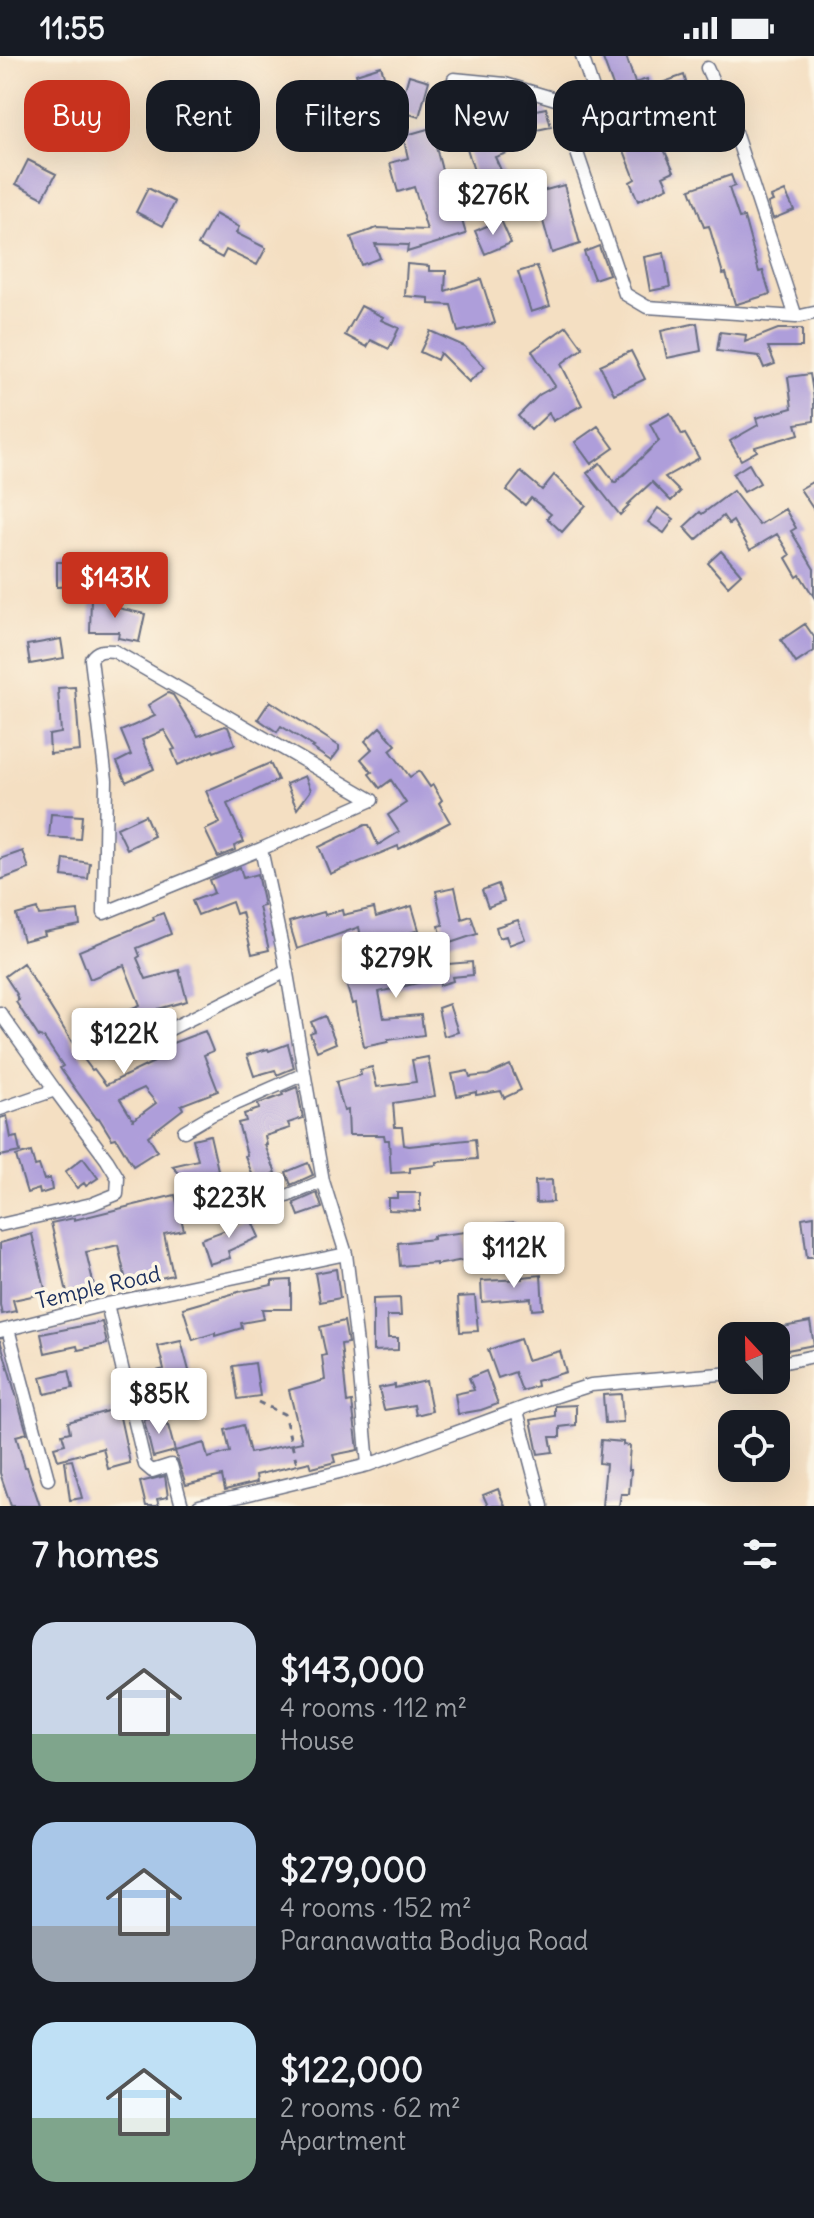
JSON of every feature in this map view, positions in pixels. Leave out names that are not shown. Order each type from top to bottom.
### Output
[{"type":"street","points":[[582,56],[590,80]]},
{"type":"street","points":[[707,68],[734,129],[796,317]]},
{"type":"street","points":[[454,79],[505,84],[553,98]]},
{"type":"street","points":[[577,152],[625,294],[647,307],[796,317],[814,313]]},
{"type":"street","points":[[114,651],[372,800],[261,849],[104,913],[106,780],[91,659],[95,653],[114,651]]},
{"type":"street","points":[[261,849],[287,971],[323,1181],[346,1254],[368,1465]]},
{"type":"street","points":[[138,1045],[287,971]]},
{"type":"street","points":[[0,1013],[118,1178],[117,1194],[92,1204],[0,1225]]},
{"type":"street","points":[[184,1131],[224,1109],[304,1074]]},
{"type":"street","points":[[0,1109],[55,1090]]},
{"type":"street","points":[[231,1191],[249,1204],[262,1204],[323,1181]]},
{"type":"street","name":"Temple Road","points":[[4,1330],[107,1304],[346,1254]]},
{"type":"street","points":[[107,1304],[145,1465],[152,1471],[171,1465],[182,1506]]},
{"type":"street","points":[[4,1330],[48,1479]]},
{"type":"street","points":[[790,1361],[814,1356]]},
{"type":"street","points":[[199,1506],[368,1465],[591,1385],[718,1374]]},
{"type":"street","points":[[517,1411],[542,1506]]},
{"type":"path","points":[[258,1402],[284,1414],[302,1481]]},
{"type":"building","points":[[602,56],[626,56],[634,80],[611,80]]},
{"type":"building","points":[[381,66],[385,80],[358,80],[356,74]]},
{"type":"building","points":[[409,75],[426,80],[419,117],[409,114]]},
{"type":"building","points":[[546,108],[551,127],[537,130],[537,110]]},
{"type":"building","points":[[425,130],[425,152],[437,152],[445,182],[450,180],[466,234],[407,252],[408,245],[375,244],[380,258],[361,265],[351,237],[377,228],[427,230],[414,187],[398,192],[390,163],[408,158],[409,134]]},
{"type":"building","points":[[468,152],[507,152],[495,157],[508,186],[479,198],[468,174],[474,171]]},
{"type":"building","points":[[625,152],[665,152],[674,171],[663,176],[668,187],[638,201],[630,182],[635,179]]},
{"type":"building","points":[[28,160],[56,174],[43,198],[16,184]]},
{"type":"building","points":[[731,175],[735,186],[729,188],[739,218],[744,217],[759,272],[763,271],[770,294],[737,304],[726,273],[723,274],[709,226],[704,227],[690,189]]},
{"type":"building","points":[[564,185],[580,244],[552,253],[535,193]]},
{"type":"building","points":[[148,188],[175,202],[163,226],[136,212]]},
{"type":"building","points":[[785,191],[794,210],[773,219],[768,203],[773,201],[771,197]]},
{"type":"building","points":[[215,214],[239,227],[236,233],[266,248],[257,265],[226,250],[222,258],[198,245]]},
{"type":"building","points":[[501,220],[511,243],[485,254],[475,231]]},
{"type":"building","points":[[599,246],[609,274],[594,279],[584,252]]},
{"type":"building","points":[[664,253],[670,287],[650,291],[644,257]]},
{"type":"building","points":[[407,264],[429,266],[429,271],[446,271],[445,291],[481,279],[495,323],[458,332],[451,305],[429,304],[429,298],[405,296]]},
{"type":"building","points":[[537,266],[550,306],[531,312],[518,272]]},
{"type":"building","points":[[361,306],[399,328],[389,349],[371,340],[367,347],[345,335]]},
{"type":"building","points":[[697,323],[701,351],[667,358],[661,331]]},
{"type":"building","points":[[567,326],[583,348],[561,364],[582,405],[553,421],[549,413],[531,430],[518,416],[539,395],[555,386],[532,351]]},
{"type":"building","points":[[778,329],[802,329],[802,347],[768,347],[775,364],[764,368],[759,356],[717,351],[720,332],[746,335],[745,342]]},
{"type":"building","points":[[430,331],[464,346],[485,367],[469,382],[440,353],[437,360],[420,352]]},
{"type":"building","points":[[631,351],[645,379],[614,394],[600,365]]},
{"type":"building","points":[[810,374],[814,421],[796,424],[799,434],[755,447],[757,451],[741,460],[730,441],[758,425],[756,418],[792,408],[788,377]]},
{"type":"building","points":[[670,413],[699,458],[665,477],[680,492],[671,501],[652,482],[620,515],[587,473],[600,463],[615,483],[659,441],[650,424]]},
{"type":"building","points":[[598,426],[614,448],[591,464],[575,442]]},
{"type":"building","points":[[749,464],[760,483],[744,492],[733,474]]},
{"type":"building","points":[[521,472],[542,490],[554,475],[586,505],[562,532],[547,518],[551,514],[531,498],[525,505],[507,490]]},
{"type":"building","points":[[814,481],[814,510],[800,489]]},
{"type":"building","points":[[733,491],[759,525],[785,509],[796,528],[791,531],[814,569],[814,597],[800,575],[797,577],[786,558],[790,555],[777,534],[750,550],[733,521],[729,524],[723,516],[696,540],[684,527],[700,512],[702,514]]},
{"type":"building","points":[[658,508],[674,519],[664,533],[648,522]]},
{"type":"building","points":[[721,551],[741,574],[728,586],[708,563]]},
{"type":"building","points":[[57,562],[75,562],[76,586],[57,587]]},
{"type":"building","points":[[91,598],[109,598],[109,606],[145,614],[139,642],[118,638],[119,632],[90,632]]},
{"type":"building","points":[[805,624],[814,637],[814,651],[796,663],[781,640]]},
{"type":"building","points":[[61,639],[64,658],[30,664],[27,645]]},
{"type":"building","points":[[75,687],[80,751],[50,754],[49,735],[61,733],[58,688]]},
{"type":"building","points":[[168,693],[173,695],[198,736],[225,726],[235,744],[178,765],[172,750],[175,749],[164,730],[142,740],[154,769],[126,782],[117,762],[131,755],[121,731],[155,716],[148,705]]},
{"type":"building","points":[[270,701],[339,746],[331,761],[281,726],[277,732],[258,719]]},
{"type":"building","points":[[380,727],[396,745],[390,750],[410,777],[419,771],[430,787],[433,785],[450,822],[399,849],[398,846],[330,874],[319,847],[365,825],[369,825],[378,845],[399,832],[388,815],[406,803],[391,780],[380,788],[361,759],[372,749],[365,741]]},
{"type":"building","points":[[270,763],[278,780],[227,804],[244,842],[234,846],[235,850],[218,857],[205,830],[220,823],[206,791]]},
{"type":"building","points":[[305,776],[311,790],[297,809],[286,784]]},
{"type":"building","points":[[51,814],[82,816],[80,839],[49,837]]},
{"type":"building","points":[[145,815],[154,836],[127,849],[117,828]]},
{"type":"building","points":[[23,851],[29,869],[0,880],[0,859]]},
{"type":"building","points":[[64,859],[90,863],[88,879],[62,876]]},
{"type":"building","points":[[240,867],[243,878],[257,874],[264,906],[259,907],[269,950],[252,954],[242,912],[236,914],[232,902],[198,915],[192,901],[214,893],[209,880]]},
{"type":"building","points":[[498,884],[504,901],[488,907],[482,890]]},
{"type":"building","points":[[455,887],[462,919],[471,916],[477,934],[444,945],[436,891]]},
{"type":"building","points":[[412,906],[419,930],[363,948],[359,927],[297,949],[289,922],[324,912],[325,915],[342,910],[343,915],[374,908],[376,917]]},
{"type":"building","points":[[37,909],[39,915],[78,911],[80,925],[44,932],[45,935],[23,941],[16,915]]},
{"type":"building","points":[[163,913],[171,934],[137,948],[140,956],[137,958],[146,979],[179,970],[187,1001],[158,1009],[161,1023],[142,1033],[140,1028],[104,1051],[92,1032],[140,1005],[124,965],[90,979],[79,951],[154,920],[153,917]]},
{"type":"building","points":[[518,920],[525,939],[509,945],[506,936],[499,938],[496,927]]},
{"type":"building","points":[[447,961],[448,964],[472,962],[473,975],[452,977],[453,981],[440,985],[439,978],[379,992],[384,1018],[421,1015],[424,1035],[364,1047],[356,1003],[352,1004],[346,983],[417,964],[418,970]]},
{"type":"building","points":[[23,963],[77,1050],[106,1085],[154,1062],[149,1050],[168,1040],[170,1044],[205,1031],[213,1051],[204,1055],[218,1091],[181,1105],[183,1109],[148,1136],[157,1151],[133,1166],[116,1138],[112,1139],[60,1068],[63,1066],[44,1038],[39,1037],[16,1002],[19,1000],[17,994],[5,976]],"holes":[[[144,1088],[156,1103],[133,1120],[120,1099]]]},
{"type":"building","points":[[449,1004],[458,1032],[444,1036],[438,1008]]},
{"type":"building","points":[[325,1016],[336,1043],[317,1051],[310,1033],[315,1031],[311,1022]]},
{"type":"building","points":[[288,1044],[294,1068],[277,1075],[275,1070],[254,1076],[247,1055]]},
{"type":"building","points":[[428,1057],[435,1096],[393,1103],[395,1127],[402,1127],[404,1145],[409,1146],[475,1139],[477,1159],[436,1162],[437,1165],[410,1168],[410,1172],[391,1173],[389,1140],[385,1140],[384,1135],[349,1135],[348,1110],[344,1111],[336,1082],[361,1075],[360,1070],[372,1067],[377,1087],[416,1082],[412,1060]]},
{"type":"building","points":[[510,1065],[521,1090],[504,1098],[501,1091],[457,1096],[452,1074],[468,1071],[470,1077],[488,1075]]},
{"type":"building","points":[[297,1087],[303,1118],[288,1123],[290,1128],[265,1136],[265,1145],[276,1173],[255,1181],[245,1156],[238,1123],[246,1121],[244,1114],[259,1109],[258,1104]]},
{"type":"building","points":[[7,1116],[11,1138],[17,1137],[20,1152],[0,1156],[0,1118]]},
{"type":"building","points":[[210,1135],[218,1170],[184,1178],[172,1166],[198,1160],[193,1139]]},
{"type":"building","points":[[31,1152],[44,1180],[50,1178],[52,1190],[40,1194],[39,1189],[27,1193],[16,1156]]},
{"type":"building","points":[[83,1158],[98,1178],[77,1188],[65,1172]]},
{"type":"building","points":[[308,1163],[313,1175],[291,1185],[286,1172]]},
{"type":"building","points":[[552,1180],[553,1202],[536,1203],[535,1181]]},
{"type":"building","points":[[214,1183],[230,1202],[218,1213],[201,1196]]},
{"type":"building","points":[[317,1193],[322,1208],[299,1216],[294,1203]]},
{"type":"building","points":[[397,1193],[420,1193],[420,1211],[388,1210],[388,1198],[397,1198]]},
{"type":"building","points":[[175,1195],[184,1230],[164,1234],[173,1275],[152,1280],[152,1275],[126,1281],[118,1245],[86,1252],[96,1294],[72,1299],[68,1297],[51,1223]]},
{"type":"building","points":[[814,1216],[814,1257],[807,1257],[802,1218]]},
{"type":"building","points":[[250,1217],[259,1237],[228,1251],[230,1258],[209,1264],[201,1239]]},
{"type":"building","points":[[515,1222],[516,1226],[549,1227],[547,1256],[525,1255],[525,1247],[497,1249],[495,1224]]},
{"type":"building","points":[[465,1232],[469,1259],[436,1265],[400,1266],[398,1243]]},
{"type":"building","points":[[32,1234],[46,1293],[13,1300],[16,1311],[2,1314],[0,1243]]},
{"type":"building","points":[[336,1269],[340,1298],[320,1302],[315,1273]]},
{"type":"building","points":[[541,1275],[543,1309],[532,1310],[531,1298],[482,1302],[481,1281]]},
{"type":"building","points":[[291,1280],[291,1309],[262,1309],[264,1319],[241,1323],[242,1328],[193,1340],[183,1308],[272,1285],[272,1281]]},
{"type":"building","points":[[475,1296],[478,1331],[460,1332],[458,1297]]},
{"type":"building","points":[[400,1298],[401,1316],[387,1316],[388,1338],[398,1338],[398,1350],[373,1351],[373,1299]]},
{"type":"building","points":[[344,1321],[348,1343],[341,1344],[347,1403],[352,1402],[358,1450],[333,1455],[335,1462],[312,1468],[310,1462],[256,1475],[257,1482],[225,1490],[222,1476],[186,1485],[175,1451],[204,1443],[208,1458],[230,1452],[225,1430],[243,1425],[250,1453],[302,1442],[289,1390],[325,1380],[322,1356],[326,1355],[320,1327]]},
{"type":"building","points":[[102,1322],[107,1344],[45,1353],[41,1334]]},
{"type":"building","points":[[810,1322],[814,1345],[790,1349],[790,1326]]},
{"type":"building","points":[[520,1339],[527,1360],[560,1351],[566,1372],[536,1381],[537,1386],[522,1391],[515,1372],[498,1378],[488,1350]]},
{"type":"building","points":[[0,1340],[27,1433],[16,1436],[40,1506],[11,1506],[0,1473]]},
{"type":"building","points":[[181,1341],[195,1393],[165,1400],[157,1371],[164,1369],[158,1346]]},
{"type":"building","points":[[255,1363],[260,1396],[238,1399],[233,1366]]},
{"type":"building","points":[[69,1370],[73,1388],[45,1394],[41,1377]]},
{"type":"building","points":[[486,1371],[498,1404],[458,1414],[455,1394],[474,1390],[469,1378]]},
{"type":"building","points":[[426,1381],[432,1411],[416,1415],[414,1405],[384,1410],[379,1388]]},
{"type":"building","points":[[621,1394],[623,1422],[605,1423],[603,1395]]},
{"type":"building","points":[[576,1405],[576,1425],[560,1427],[560,1437],[550,1437],[553,1452],[538,1454],[531,1420],[555,1416],[555,1406]]},
{"type":"building","points":[[118,1408],[130,1463],[108,1469],[103,1448],[58,1460],[54,1447],[65,1444],[62,1434],[70,1432],[68,1422]]},
{"type":"building","points":[[165,1414],[175,1451],[153,1457],[144,1420]]},
{"type":"building","points":[[601,1440],[623,1442],[623,1445],[630,1446],[629,1494],[621,1494],[619,1506],[602,1506],[606,1464],[599,1463]]},
{"type":"building","points":[[72,1460],[82,1498],[70,1500],[65,1461]]},
{"type":"building","points":[[165,1476],[168,1497],[157,1499],[159,1506],[146,1506],[140,1482]]},
{"type":"building","points":[[498,1489],[505,1506],[488,1506],[483,1495]]}]
